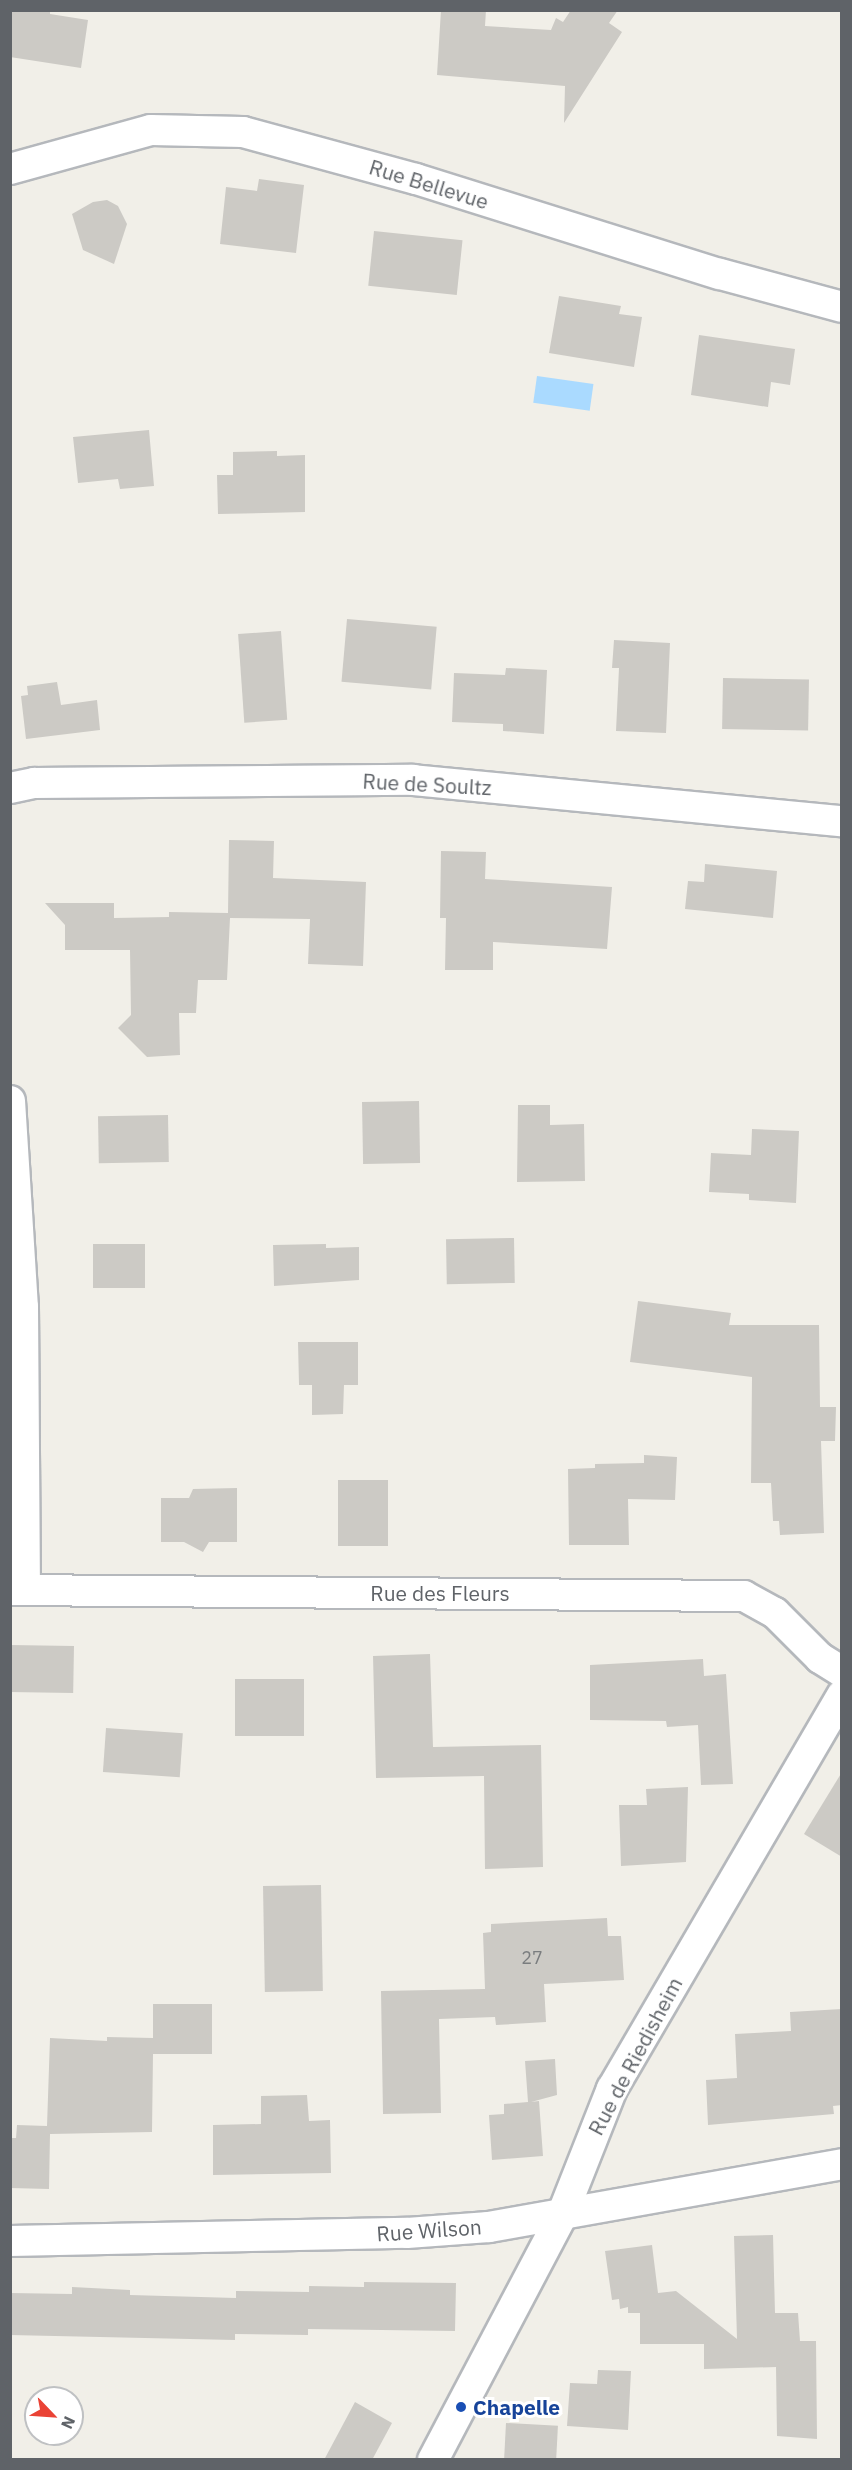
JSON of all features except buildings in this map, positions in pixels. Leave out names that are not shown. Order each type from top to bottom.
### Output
[{"type":"street","name":"Rue Bellevue","points":[[10,169],[151,130],[243,132],[416,179],[720,274],[842,307]]},
{"type":"street","name":"Rue de Soultz","points":[[10,788],[34,783],[413,780],[842,821]]},
{"type":"street","points":[[10,1101],[23,1307],[18,1590]]},
{"type":"street","name":"Rue des Fleurs","points":[[18,1590],[744,1596],[774,1613],[820,1658],[842,1672]]},
{"type":"street","name":"Rue de Riedisheim","points":[[433,2460],[562,2216],[612,2089],[842,1695]]},
{"type":"street","name":"Rue Wilson","points":[[10,2241],[407,2233],[562,2216],[842,2164]]},
{"type":"water","points":[[537,376],[593,384],[590,411],[533,403]]},
{"type":"place","name":"Chapelle","points":[[461,2407]]}]
